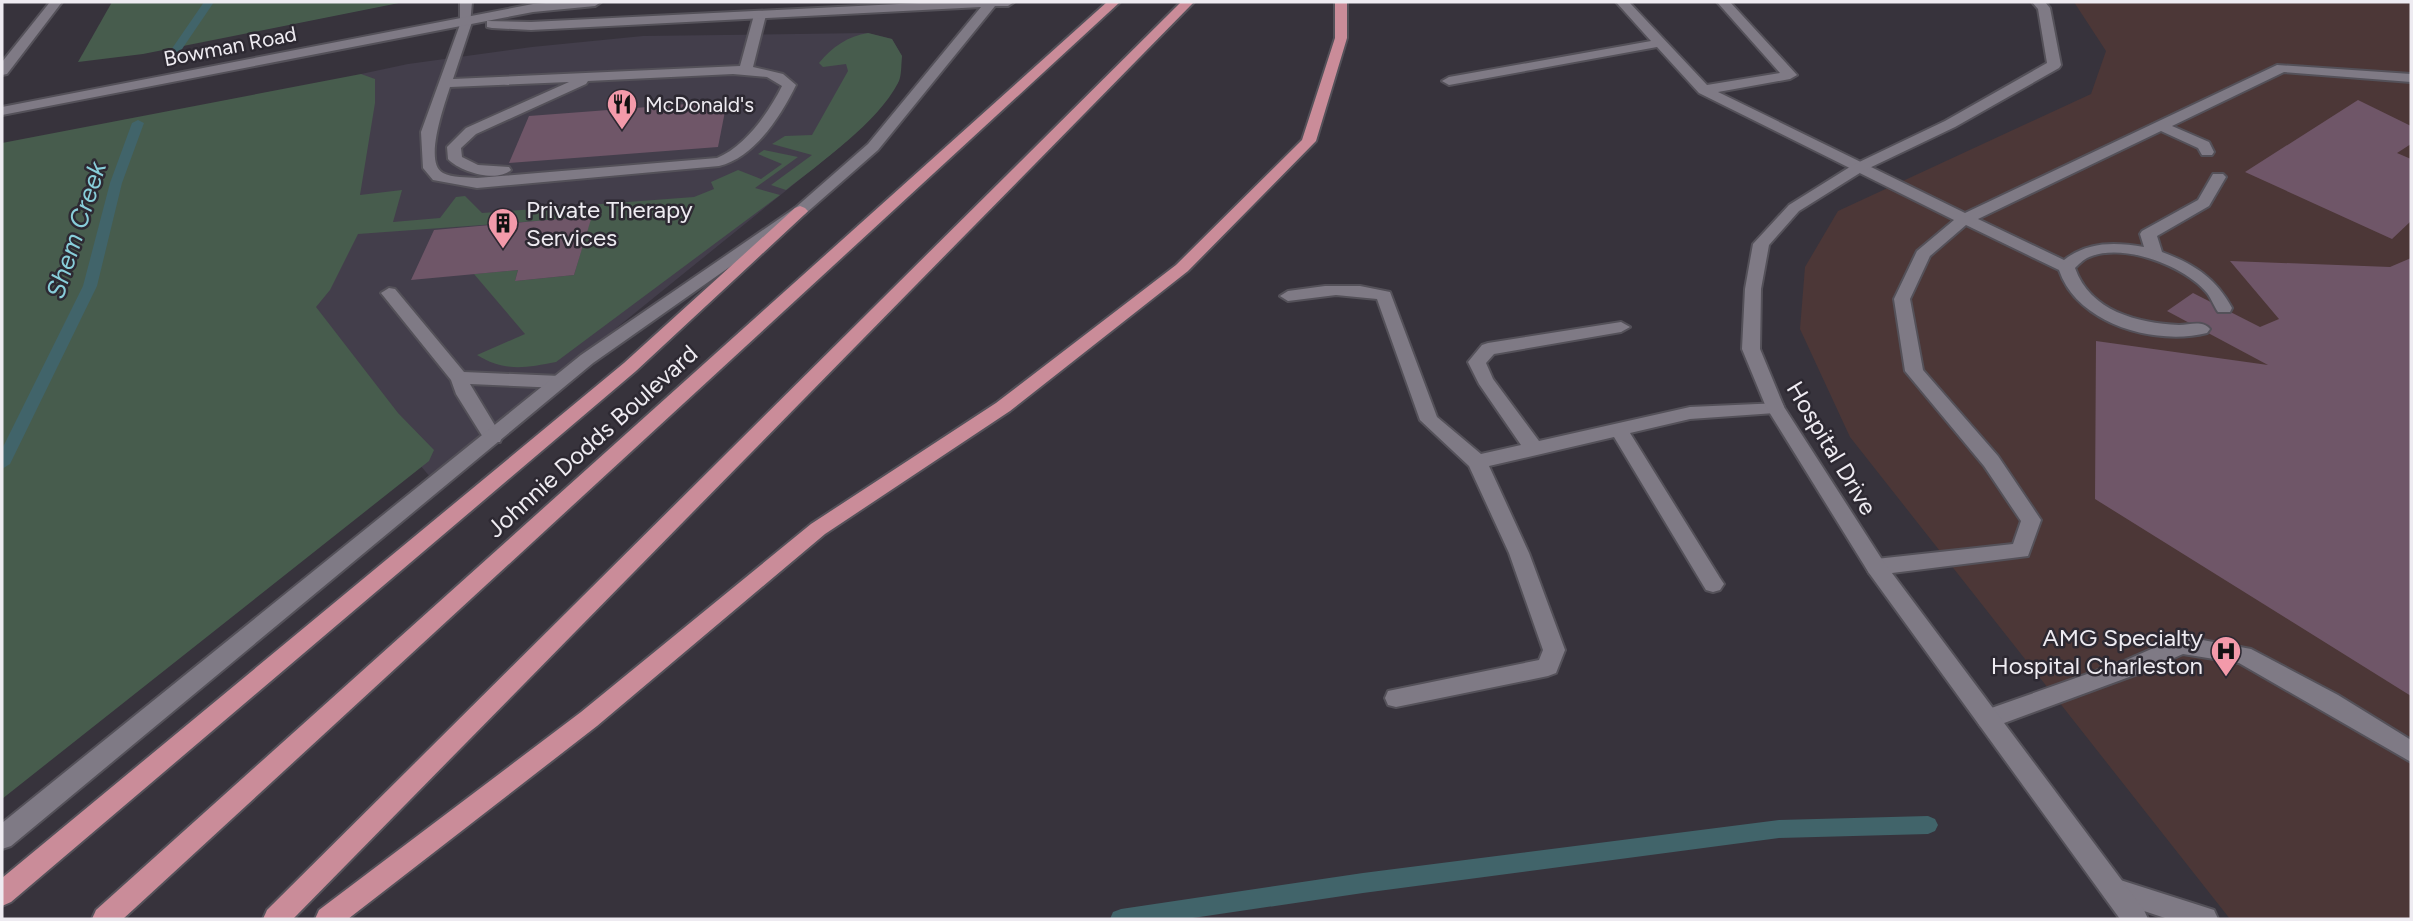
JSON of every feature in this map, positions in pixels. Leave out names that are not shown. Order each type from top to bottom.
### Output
[{"type":"highway","name":"Johnnie Dodds Boulevard","points":[[104,919],[1114,2]]},
{"type":"highway","points":[[276,919],[1188,2]]},
{"type":"highway","points":[[328,919],[589,719],[818,529],[1003,407],[1182,268],[1308,141],[1341,38],[1341,2]]},
{"type":"highway","points":[[2,894],[630,367],[800,211]]},
{"type":"main road","points":[[2,71],[57,2]]},
{"type":"main road","points":[[447,83],[745,71],[774,75],[785,79],[789,85],[778,107],[741,150],[735,156],[719,162],[477,183],[452,181],[438,177],[430,168],[428,132],[466,22],[466,2]]},
{"type":"main road","name":"Bowman Road","points":[[2,111],[533,8],[595,2]]},
{"type":"main road","points":[[2,838],[587,359],[800,211],[873,147],[992,2]]},
{"type":"main road","name":"Bowman Road","points":[[466,22],[531,26],[1008,2]]},
{"type":"main road","points":[[1622,2],[1704,90],[1963,220],[2066,267]]},
{"type":"main road","points":[[1704,90],[1790,75],[1723,2]]},
{"type":"main road","name":"Hospital Drive","points":[[2038,2],[2044,8],[2054,65],[1950,124],[1858,168],[1794,208],[1761,244],[1753,289],[1751,349],[1775,407],[1876,567],[2135,919]]},
{"type":"main road","points":[[745,71],[760,15]]},
{"type":"main road","points":[[1449,81],[1659,43]]},
{"type":"main road","points":[[1876,567],[2021,551],[2031,520],[1991,461],[1914,371],[1902,299],[1923,254],[1963,220],[2282,68],[2411,78]]},
{"type":"main road","points":[[591,77],[471,131],[454,147],[454,159],[467,167],[488,171],[741,150]]},
{"type":"main road","points":[[2391,77],[2411,84]]},
{"type":"main road","points":[[2158,125],[2204,145],[2207,152]]},
{"type":"main road","points":[[2155,255],[2148,234],[2204,203],[2218,177]]},
{"type":"main road","points":[[2202,330],[2160,331],[2110,316],[2076,291],[2068,279],[2066,267],[2074,257],[2088,250],[2107,248],[2155,255],[2198,275],[2213,288],[2224,309]]},
{"type":"main road","points":[[1288,296],[1341,288],[1367,290],[1384,296],[1429,420],[1477,462],[1519,553],[1554,650],[1548,667],[1396,698]]},
{"type":"main road","points":[[388,293],[459,378],[465,394],[493,437]]},
{"type":"main road","points":[[1534,449],[1485,380],[1477,362],[1488,349],[1621,327]]},
{"type":"main road","points":[[459,378],[559,382]]},
{"type":"main road","points":[[1477,462],[1690,413],[1775,407]]},
{"type":"main road","points":[[1619,430],[1713,584]]},
{"type":"main road","points":[[1988,719],[2132,667],[2181,645],[2243,655],[2411,752]]},
{"type":"main road","points":[[2114,890],[2205,919]]},
{"type":"shaded area","name":"AMG Specialty Hospital Charleston","points":[[2074,2],[2411,2],[2411,919],[2230,919],[1850,437],[1800,329],[1805,267],[1838,211],[2091,94],[2106,51]]},
{"type":"shaded area","points":[[868,33],[892,39],[902,56],[899,81],[878,110],[840,147],[431,478],[294,317],[333,229],[361,74],[408,64],[532,47],[643,36]]},
{"type":"green space","points":[[112,2],[404,2],[143,54],[78,62]]},
{"type":"green space","points":[[868,33],[892,39],[902,56],[899,80],[889,98],[863,127],[786,190],[771,185],[812,155],[772,144],[785,136],[812,135],[848,71],[846,64],[823,67],[819,63],[841,43]]},
{"type":"green space","points":[[361,74],[375,79],[375,103],[360,195],[402,190],[393,222],[440,218],[456,197],[465,196],[482,213],[694,197],[714,189],[711,182],[738,170],[761,179],[782,164],[758,154],[764,150],[798,157],[755,188],[780,195],[556,362],[545,364],[506,366],[477,355],[525,334],[474,274],[518,270],[515,281],[574,275],[591,217],[358,234],[330,290],[316,307],[398,413],[434,450],[429,461],[2,799],[2,143]]},
{"type":"building","points":[[2358,100],[2411,126],[2411,144],[2397,153],[2411,159],[2411,221],[2392,239],[2245,172]]},
{"type":"building","name":"McDonald's","points":[[727,101],[718,147],[509,163],[529,116]]},
{"type":"building","name":"Private Therapy Services","points":[[592,216],[574,275],[515,281],[518,270],[411,280],[434,230]]},
{"type":"building","points":[[2411,258],[2411,696],[2095,499],[2096,341],[2268,365],[2167,311],[2193,293],[2260,327],[2279,319],[2230,261],[2390,267]]},
{"type":"waterway","name":"Shem Creek","points":[[176,50],[209,2]]},
{"type":"waterway","name":"Shem Creek","points":[[2,464],[90,286],[116,183],[138,123]]},
{"type":"waterway","points":[[1121,919],[1363,883],[1779,829],[1928,825]]},
{"type":"place","name":"McDonald's","points":[[622,131]]},
{"type":"place","name":"Private Therapy Services","points":[[503,250]]},
{"type":"place","name":"AMG Specialty Hospital Charleston","points":[[2226,678]]}]
